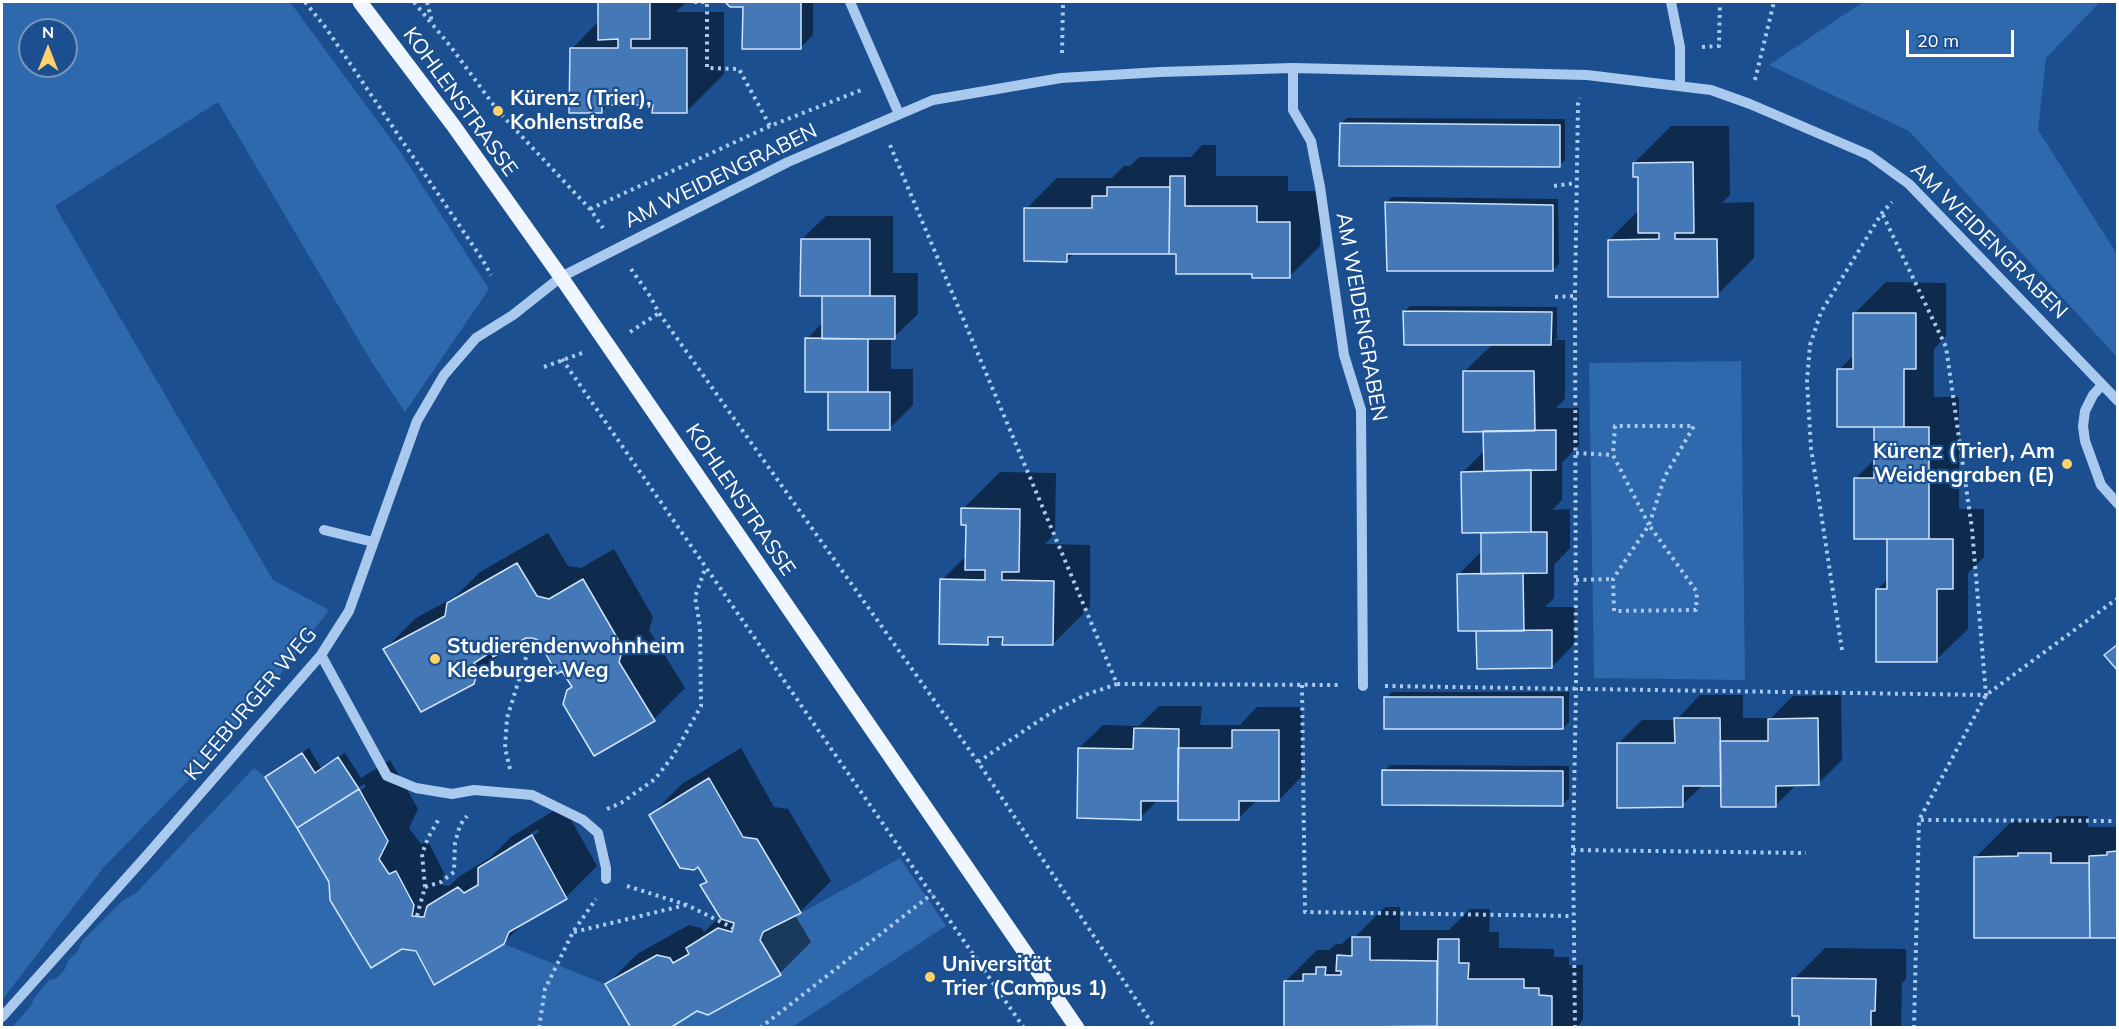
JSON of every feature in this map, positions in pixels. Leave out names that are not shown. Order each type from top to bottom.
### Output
[{"type":"main road","name":"KOHLENSTRASSE","points":[[360,2],[453,125],[561,277],[1077,1028]]},
{"type":"street","points":[[849,2],[899,114]]},
{"type":"street","points":[[1671,2],[1680,47],[1680,85]]},
{"type":"street","name":"AM WEIDENGRABEN","points":[[561,277],[788,162],[933,100],[1061,78],[1160,72],[1293,68],[1587,75],[1711,90],[1869,155],[1909,184],[2118,401]]},
{"type":"street","name":"AM WEIDENGRABEN","points":[[1293,68],[1293,110],[1311,141],[1320,187],[1344,355],[1361,410],[1363,686]]},
{"type":"street","name":"KLEEBURGER WEG","points":[[2,1017],[321,655],[349,611],[417,422],[444,375],[476,338],[513,315],[561,277]]},
{"type":"street","points":[[2102,385],[2085,411],[2083,426],[2088,451],[2101,485],[2118,504]]},
{"type":"street","points":[[324,530],[373,542]]},
{"type":"street","points":[[321,655],[387,776],[416,788],[452,794],[474,790],[532,795],[583,820],[598,833],[606,868],[606,879]]},
{"type":"path","points":[[305,2],[326,28],[491,275]]},
{"type":"path","points":[[414,2],[451,47],[498,111],[590,209],[770,126],[885,81]]},
{"type":"path","points":[[426,2],[433,26]]},
{"type":"path","points":[[694,2],[707,2],[707,68],[740,69],[770,126]]},
{"type":"path","points":[[1061,78],[1063,2]]},
{"type":"path","points":[[1680,47],[1719,46],[1720,2]]},
{"type":"path","points":[[1749,104],[1774,2]]},
{"type":"path","points":[[1575,1028],[1573,850],[1576,690],[1576,183],[1578,104],[1587,75]]},
{"type":"path","points":[[879,122],[1118,684]]},
{"type":"path","points":[[1554,186],[1576,183]]},
{"type":"path","points":[[1842,650],[1811,448],[1807,381],[1810,345],[1821,312],[1882,213],[1909,184]]},
{"type":"path","points":[[1882,213],[1946,347],[1971,529],[1986,695]]},
{"type":"path","points":[[650,296],[658,313],[978,762],[1155,1028]]},
{"type":"path","points":[[1555,297],[1575,296]]},
{"type":"path","points":[[544,367],[562,359],[1024,1028]]},
{"type":"path","points":[[1649,525],[1613,455],[1615,426],[1694,426],[1665,476],[1649,525],[1613,579],[1614,611],[1696,610],[1697,592],[1649,525]]},
{"type":"path","points":[[1576,453],[1613,455]]},
{"type":"path","points":[[583,820],[621,803],[656,779],[673,756],[701,706],[700,627],[695,597],[705,568]]},
{"type":"path","points":[[1576,580],[1613,579]]},
{"type":"path","points":[[1914,1028],[1919,820],[1986,695],[2118,598]]},
{"type":"path","points":[[532,638],[507,718],[505,748],[508,767],[532,795]]},
{"type":"path","points":[[978,762],[1052,712],[1085,695],[1118,684],[1986,695]]},
{"type":"path","points":[[1302,685],[1305,912],[1573,915]]},
{"type":"path","points":[[425,887],[441,882],[454,872],[454,843],[460,825],[470,812],[504,791]]},
{"type":"path","points":[[417,915],[425,887],[422,854],[452,794]]},
{"type":"path","points":[[1919,820],[2118,821]]},
{"type":"path","points":[[1573,850],[1806,853]]},
{"type":"path","points":[[539,1028],[545,989],[573,932],[595,901],[606,879],[687,905],[733,928]]},
{"type":"path","points":[[760,1028],[932,894]]},
{"type":"path","points":[[573,932],[687,905]]},
{"type":"shaded area","points":[[2,2],[290,2],[401,153],[489,289],[405,412],[371,361],[218,102],[55,206],[273,580],[329,610],[259,702],[206,762],[104,867],[2,1000]]},
{"type":"shaded area","points":[[1863,2],[2100,2],[2046,58],[2038,130],[2117,254],[2117,357],[1909,131],[1769,65]]},
{"type":"shaded area","points":[[1741,361],[1745,680],[1594,678],[1589,363]]},
{"type":"shaded area","points":[[254,768],[265,777],[329,882],[330,900],[371,968],[402,949],[416,951],[434,985],[504,944],[605,984],[631,1027],[9,1028],[31,1006],[34,998],[49,980],[57,978],[65,969],[69,959],[77,952],[83,940],[121,902],[136,893]]},
{"type":"shaded area","points":[[900,858],[946,926],[792,1027],[670,1028],[697,1011],[708,1015],[781,975],[760,940],[763,932]]},
{"type":"building","points":[[598,2],[650,2],[650,39],[631,39],[631,48],[687,48],[687,113],[652,113],[653,105],[602,105],[602,113],[569,113],[570,48],[618,48],[618,39],[598,40]]},
{"type":"building","points":[[725,2],[801,2],[801,49],[742,49],[743,7],[730,7]]},
{"type":"building","points":[[1340,123],[1560,125],[1560,167],[1339,166]]},
{"type":"building","points":[[1693,162],[1694,233],[1675,233],[1675,239],[1717,239],[1718,297],[1608,297],[1608,240],[1659,239],[1659,233],[1638,233],[1638,177],[1633,177],[1633,163]]},
{"type":"building","points":[[1170,176],[1185,176],[1185,206],[1257,206],[1257,222],[1290,222],[1290,278],[1252,278],[1252,274],[1176,274],[1176,254],[1169,254]]},
{"type":"building","points":[[1107,187],[1170,187],[1169,254],[1067,254],[1067,262],[1024,261],[1024,208],[1092,208],[1092,196],[1107,196]]},
{"type":"building","points":[[1385,202],[1553,205],[1553,271],[1387,271]]},
{"type":"building","points":[[801,239],[870,239],[870,296],[800,296]]},
{"type":"building","points":[[822,296],[895,296],[895,339],[822,339]]},
{"type":"building","points":[[1403,311],[1552,312],[1551,345],[1404,345]]},
{"type":"building","points":[[1853,313],[1916,313],[1916,369],[1904,369],[1904,427],[1837,427],[1837,369],[1853,369]]},
{"type":"building","points":[[805,338],[868,339],[868,392],[805,392]]},
{"type":"building","points":[[1463,371],[1534,371],[1535,431],[1463,432]]},
{"type":"building","points":[[828,392],[890,392],[890,430],[828,430]]},
{"type":"building","points":[[1874,427],[1929,427],[1929,539],[1854,539],[1854,478],[1874,478]]},
{"type":"building","points":[[1556,430],[1556,470],[1484,471],[1483,431]]},
{"type":"building","points":[[1531,470],[1531,532],[1462,533],[1461,472]]},
{"type":"building","points":[[961,508],[1020,509],[1019,572],[1002,572],[1002,580],[1054,581],[1053,645],[1002,645],[1003,637],[988,637],[988,645],[939,644],[940,579],[985,580],[985,570],[965,570],[966,525],[961,525]]},
{"type":"building","points":[[1547,532],[1547,573],[1481,574],[1481,533]]},
{"type":"building","points":[[1887,539],[1953,539],[1953,589],[1937,589],[1937,662],[1876,662],[1876,589],[1887,589]]},
{"type":"building","name":"Studierendenwohnheim Kleeburger Weg","points":[[517,563],[537,596],[549,599],[583,579],[623,648],[619,662],[655,721],[594,756],[563,704],[567,690],[572,687],[562,671],[557,674],[538,640],[532,638],[526,638],[493,657],[491,652],[474,663],[478,669],[474,684],[421,712],[383,649],[445,616],[447,603]]},
{"type":"building","points":[[1523,573],[1524,631],[1458,631],[1457,574]]},
{"type":"building","points":[[1552,630],[1552,668],[1477,669],[1476,631]]},
{"type":"building","points":[[2118,644],[2118,671],[2104,655]]},
{"type":"building","points":[[1384,697],[1563,697],[1563,729],[1384,729]]},
{"type":"building","points":[[1674,718],[1720,718],[1721,786],[1683,786],[1683,807],[1617,808],[1617,743],[1675,743]]},
{"type":"building","points":[[1818,718],[1819,785],[1776,786],[1776,807],[1721,807],[1720,741],[1768,741],[1768,719]]},
{"type":"building","points":[[1134,728],[1179,729],[1178,801],[1141,801],[1141,820],[1077,818],[1078,748],[1133,749]]},
{"type":"building","points":[[1232,730],[1279,730],[1279,801],[1239,801],[1239,820],[1178,820],[1178,748],[1232,748]]},
{"type":"building","points":[[302,753],[315,773],[338,757],[359,789],[297,828],[265,777]]},
{"type":"building","points":[[1382,770],[1563,771],[1563,806],[1382,805]]},
{"type":"building","points":[[709,778],[743,837],[757,839],[801,913],[763,932],[760,940],[781,975],[708,1015],[697,1011],[670,1028],[631,1028],[605,984],[657,955],[670,958],[673,963],[689,954],[686,948],[718,928],[732,932],[734,923],[721,919],[700,885],[707,882],[698,867],[694,870],[680,868],[649,815]]},
{"type":"building","points":[[359,789],[388,841],[379,859],[389,874],[396,871],[414,905],[412,916],[424,917],[427,906],[458,887],[464,893],[478,885],[478,868],[532,835],[567,899],[509,932],[504,944],[434,985],[416,951],[402,949],[371,968],[330,900],[329,882],[297,828]]},
{"type":"building","points":[[2118,851],[2118,938],[2090,938],[2089,856],[2107,855],[2107,852]]},
{"type":"building","points":[[2018,853],[2051,853],[2051,863],[2089,863],[2090,938],[1974,938],[1974,857],[2018,856]]},
{"type":"building","points":[[1352,937],[1370,937],[1370,960],[1437,961],[1437,1026],[1284,1028],[1284,981],[1303,981],[1303,974],[1316,974],[1316,967],[1326,967],[1325,975],[1341,975],[1341,971],[1336,971],[1337,955],[1352,956]]},
{"type":"building","points":[[1438,939],[1459,939],[1459,963],[1469,963],[1468,979],[1524,979],[1524,988],[1539,988],[1539,995],[1552,996],[1552,1028],[1437,1028]]},
{"type":"building","points":[[1792,978],[1876,979],[1875,1011],[1871,1011],[1871,1028],[1799,1028],[1799,1016],[1792,1016]]},
{"type":"place","name":"Kürenz (Trier), Kohlenstraße","points":[[498,111]]},
{"type":"place","name":"Kürenz (Trier), Am Weidengraben (E)","points":[[2067,464]]},
{"type":"place","name":"Studierendenwohnheim Kleeburger Weg","points":[[435,659]]},
{"type":"place","name":"Universität Trier (Campus 1)","points":[[930,977]]}]
